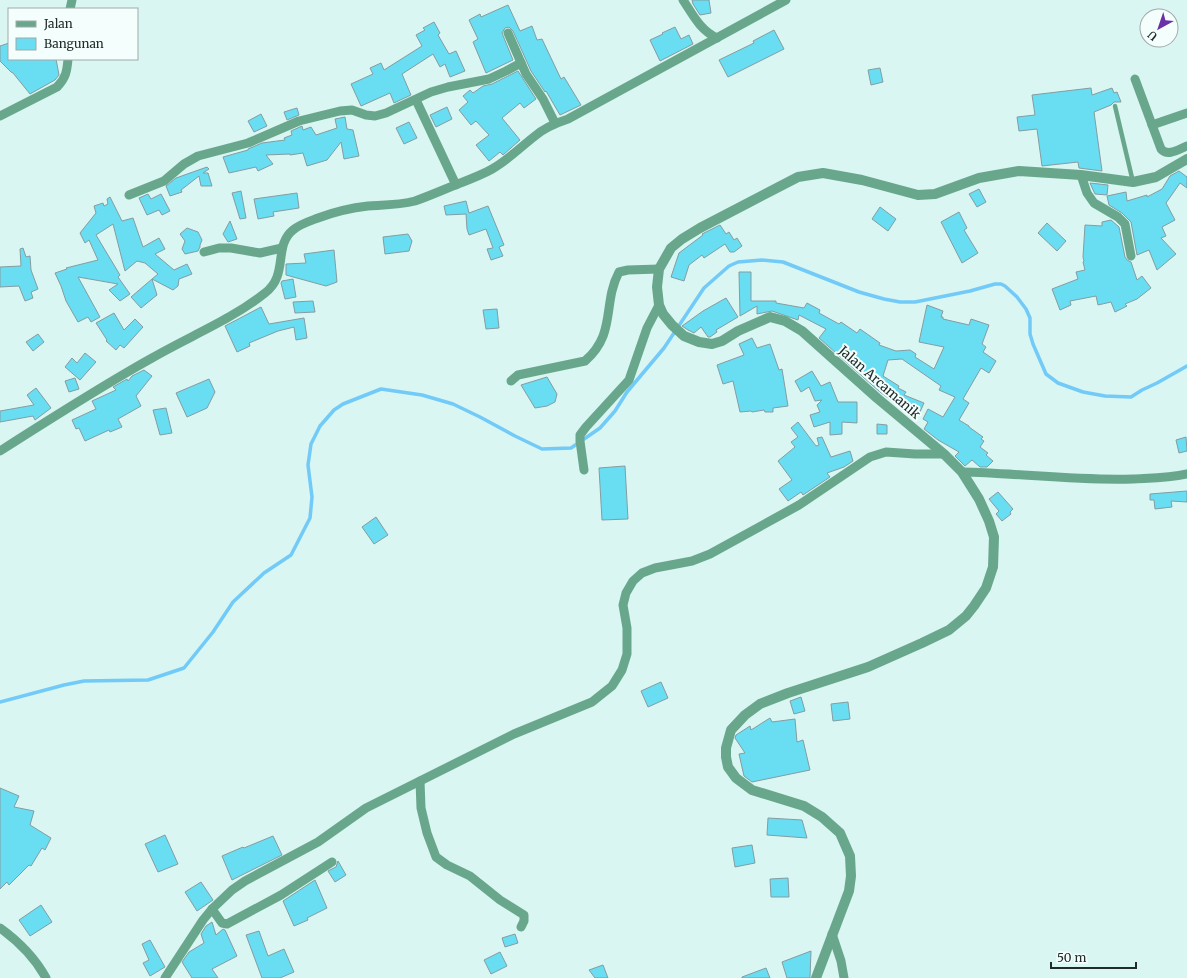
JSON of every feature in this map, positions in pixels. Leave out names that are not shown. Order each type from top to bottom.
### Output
[{"type":"street","points":[[683,0],[702,29],[708,34],[717,38]]},
{"type":"street","points":[[0,451],[153,357],[236,313],[266,292],[272,287],[278,278],[282,248],[287,237],[294,229],[316,218],[336,212],[354,208],[393,205],[413,201],[493,169],[516,153],[536,135],[555,123],[568,118],[786,0]]},
{"type":"street","points":[[508,33],[521,63],[533,85],[543,99],[555,123]]},
{"type":"street","points":[[0,116],[57,87],[63,82],[67,73],[68,60]]},
{"type":"street","points":[[129,195],[164,181],[184,164],[198,156],[248,143],[299,122],[340,111],[352,110],[366,115],[375,116],[386,113],[431,92],[489,79],[521,63]]},
{"type":"street","points":[[1135,79],[1161,149],[1164,152],[1170,153],[1187,146]]},
{"type":"street","points":[[416,100],[456,185]]},
{"type":"street","points":[[1152,125],[1187,113]]},
{"type":"street","name":"Jalan Arcamanik","points":[[816,978],[849,891],[851,876],[850,856],[840,833],[822,817],[804,806],[752,790],[736,778],[728,767],[726,757],[726,748],[731,730],[745,715],[760,704],[868,666],[949,630],[966,616],[986,588],[993,568],[994,537],[989,521],[979,499],[962,472],[944,454],[877,398],[802,331],[785,321],[770,317],[738,331],[722,341],[712,344],[699,342],[684,336],[663,314],[659,305],[657,287],[659,270],[671,248],[682,239],[700,228],[798,177],[823,172],[862,180],[918,195],[935,194],[979,178],[1019,171],[1081,175],[1133,182],[1156,177],[1187,159]]},
{"type":"street","points":[[1081,175],[1087,193],[1094,202],[1118,217],[1124,224],[1131,256]]},
{"type":"street","points":[[204,252],[219,248],[260,252],[282,248]]},
{"type":"street","points":[[510,381],[518,375],[585,361],[600,345],[605,333],[614,280],[619,272],[628,270],[659,270]]},
{"type":"street","points":[[584,470],[580,435],[629,380],[648,328],[659,305]]},
{"type":"street","points":[[165,978],[193,934],[212,909],[232,890],[245,881],[318,842],[366,808],[514,734],[592,702],[612,686],[622,670],[627,654],[627,628],[623,605],[626,593],[633,581],[642,573],[655,568],[692,561],[710,554],[799,505],[870,457],[886,452],[944,454]]},
{"type":"street","points":[[962,472],[1061,478],[1119,479],[1170,478],[1187,474]]},
{"type":"street","points":[[420,781],[421,808],[427,833],[436,857],[447,865],[470,876],[500,900],[524,915],[524,921],[521,927]]},
{"type":"street","points":[[212,909],[222,923],[227,924],[281,895],[332,862]]},
{"type":"street","points":[[0,928],[22,947],[33,959],[46,978]]},
{"type":"street","points":[[832,934],[842,961],[844,978]]},
{"type":"lane","points":[[1115,106],[1133,182]]},
{"type":"building","points":[[692,0],[709,0],[711,13],[700,15]]},
{"type":"building","points":[[508,5],[520,31],[532,26],[537,40],[542,39],[561,79],[564,77],[581,105],[560,115],[546,91],[545,92],[531,71],[513,31],[509,27],[505,28],[502,33],[513,60],[486,73],[473,42],[478,39],[469,20],[480,14],[481,17]]},
{"type":"building","points":[[434,22],[440,33],[438,35],[449,54],[456,51],[465,71],[450,77],[445,64],[440,67],[433,54],[402,74],[411,95],[394,103],[390,93],[361,106],[351,84],[373,74],[370,68],[381,63],[384,70],[422,46],[416,35],[425,30],[423,28]]},
{"type":"building","points":[[675,27],[681,39],[689,35],[693,44],[660,61],[650,40]]},
{"type":"building","points":[[774,30],[784,49],[728,77],[719,60],[754,43],[753,41]]},
{"type":"building","points":[[8,43],[8,60],[56,60],[59,75],[55,80],[30,94],[13,73],[0,61],[0,46]]},
{"type":"building","points":[[880,68],[883,82],[871,85],[868,70]]},
{"type":"building","points":[[518,71],[536,99],[524,108],[520,103],[502,118],[520,140],[503,155],[500,152],[489,161],[476,145],[489,135],[476,121],[471,125],[459,110],[468,102],[463,96],[470,90],[473,93],[483,86],[492,84]]},
{"type":"building","points":[[1091,88],[1092,95],[1112,88],[1114,93],[1117,92],[1121,102],[1114,102],[1111,105],[1094,112],[1102,171],[1079,168],[1078,162],[1042,166],[1037,129],[1019,131],[1017,117],[1035,115],[1032,95]]},
{"type":"building","points":[[447,107],[452,119],[436,127],[430,115]]},
{"type":"building","points":[[297,108],[299,115],[287,120],[284,112]]},
{"type":"building","points":[[261,114],[267,126],[254,132],[248,121]]},
{"type":"building","points":[[345,117],[347,129],[353,130],[359,156],[344,159],[341,142],[327,160],[307,166],[303,153],[290,155],[266,155],[273,164],[258,171],[256,167],[229,173],[223,157],[248,150],[262,143],[285,140],[284,138],[292,135],[291,131],[302,126],[303,130],[311,127],[316,135],[337,128],[335,119]]},
{"type":"building","points":[[409,122],[417,138],[404,144],[396,128]]},
{"type":"building","points":[[207,167],[209,169],[203,173],[208,173],[212,186],[201,186],[199,176],[181,190],[182,192],[170,196],[166,186],[176,178]]},
{"type":"building","points":[[1179,171],[1187,177],[1187,188],[1180,183],[1166,203],[1175,220],[1162,227],[1166,236],[1161,238],[1176,254],[1157,270],[1149,250],[1137,255],[1131,222],[1122,213],[1109,205],[1107,196],[1126,192],[1127,201],[1147,195],[1147,197],[1162,189],[1170,176]]},
{"type":"building","points":[[1090,183],[1108,185],[1107,195],[1095,194]]},
{"type":"building","points":[[979,189],[986,202],[977,207],[969,194]]},
{"type":"building","points":[[241,191],[246,218],[240,219],[232,193]]},
{"type":"building","points":[[297,193],[299,208],[273,212],[274,216],[258,219],[254,199]]},
{"type":"building","points":[[148,194],[151,199],[161,194],[170,211],[162,215],[159,210],[147,215],[139,198]]},
{"type":"building","points":[[110,197],[122,221],[133,218],[143,247],[159,238],[165,249],[155,254],[174,270],[187,264],[192,274],[179,279],[178,286],[173,290],[152,279],[158,274],[145,263],[137,261],[125,271],[113,224],[96,235],[120,275],[118,277],[130,294],[120,301],[109,290],[118,284],[78,277],[100,317],[91,322],[88,317],[78,322],[66,301],[55,273],[67,269],[66,268],[98,260],[89,240],[85,243],[80,233],[96,213],[94,206],[103,203],[104,206],[108,204],[107,199]]},
{"type":"building","points":[[466,201],[469,213],[488,206],[504,245],[499,247],[503,256],[491,260],[487,249],[493,248],[486,229],[469,235],[466,214],[446,215],[444,206]]},
{"type":"building","points":[[880,207],[896,219],[888,231],[872,219]]},
{"type":"building","points":[[959,212],[967,228],[964,230],[978,253],[962,263],[941,222]]},
{"type":"building","points":[[1111,220],[1119,227],[1125,257],[1131,262],[1137,280],[1142,276],[1151,288],[1137,299],[1125,304],[1127,306],[1115,312],[1111,302],[1098,305],[1096,296],[1070,301],[1071,305],[1060,310],[1052,289],[1078,279],[1076,272],[1085,270],[1083,257],[1085,225],[1102,226],[1102,222]]},
{"type":"building","points":[[230,221],[237,239],[228,242],[223,234]]},
{"type":"building","points":[[1047,223],[1066,241],[1057,251],[1038,233]]},
{"type":"building","points":[[720,225],[726,234],[729,232],[734,240],[737,238],[742,246],[734,252],[730,252],[725,244],[704,258],[702,255],[689,265],[684,281],[671,277],[679,253],[703,235],[702,234]]},
{"type":"building","points":[[187,228],[198,232],[202,240],[198,251],[185,254],[182,249],[185,241],[180,234]]},
{"type":"building","points":[[408,234],[412,241],[409,251],[385,254],[383,237]]},
{"type":"building","points":[[23,248],[26,257],[30,256],[31,270],[38,289],[31,292],[33,298],[25,301],[19,286],[0,287],[0,267],[21,266],[20,249]]},
{"type":"building","points":[[334,250],[337,282],[326,286],[286,275],[286,264],[306,263],[304,254]]},
{"type":"building","points":[[739,272],[751,272],[751,301],[776,301],[776,303],[804,308],[807,303],[820,310],[819,313],[839,324],[841,322],[857,333],[860,329],[880,343],[879,345],[896,351],[910,350],[916,354],[915,357],[934,369],[944,347],[919,342],[927,305],[943,311],[941,317],[943,317],[943,319],[969,325],[971,319],[989,325],[982,344],[986,347],[983,352],[996,361],[989,373],[981,368],[963,399],[969,403],[959,420],[983,437],[981,439],[984,441],[980,447],[988,453],[986,455],[993,461],[987,467],[980,467],[972,460],[965,466],[955,456],[959,452],[938,440],[924,429],[928,422],[923,419],[928,409],[943,417],[955,397],[939,390],[941,386],[902,359],[888,360],[883,376],[899,386],[898,388],[906,392],[904,395],[924,403],[920,412],[891,400],[880,392],[819,338],[826,329],[799,315],[798,320],[772,311],[757,314],[757,306],[740,316]]},
{"type":"building","points":[[152,279],[157,295],[141,308],[131,297]]},
{"type":"building","points":[[293,279],[296,297],[285,299],[281,283],[282,281]]},
{"type":"building","points":[[726,298],[738,317],[716,330],[717,332],[710,337],[708,337],[701,327],[694,333],[682,326],[703,311]]},
{"type":"building","points":[[313,301],[315,312],[295,313],[293,302]]},
{"type":"building","points":[[261,307],[269,324],[304,318],[307,338],[296,340],[294,327],[278,331],[249,343],[250,346],[237,352],[225,326]]},
{"type":"building","points":[[497,309],[499,328],[486,329],[483,310]]},
{"type":"building","points":[[114,313],[124,330],[135,319],[143,327],[124,348],[120,345],[116,350],[106,341],[107,340],[96,323]]},
{"type":"building","points":[[38,334],[44,342],[33,351],[26,342]]},
{"type":"building","points":[[752,338],[757,348],[770,344],[779,370],[782,369],[788,406],[773,408],[773,412],[765,412],[764,410],[740,412],[733,381],[723,384],[717,365],[744,355],[739,344]]},
{"type":"building","points":[[85,353],[96,362],[80,380],[65,367],[72,358],[77,363]]},
{"type":"building","points":[[144,370],[152,376],[136,396],[141,406],[118,419],[122,427],[110,432],[109,430],[85,441],[79,428],[76,429],[72,420],[96,409],[92,401],[116,390],[113,387],[127,379],[128,381],[132,376]]},
{"type":"building","points":[[812,371],[821,386],[830,382],[838,402],[857,402],[857,423],[842,422],[842,434],[830,435],[830,422],[814,427],[810,415],[820,412],[817,405],[822,400],[815,401],[809,387],[801,392],[795,381]]},
{"type":"building","points":[[547,377],[557,394],[555,402],[547,406],[535,408],[521,385]]},
{"type":"building","points":[[75,378],[79,389],[69,392],[65,381]]},
{"type":"building","points":[[209,379],[215,392],[207,408],[187,417],[176,393]]},
{"type":"building","points":[[36,388],[51,408],[35,420],[33,416],[0,422],[0,411],[34,405],[27,395]]},
{"type":"building","points":[[166,408],[172,433],[160,435],[153,410]]},
{"type":"building","points":[[798,422],[816,446],[819,445],[817,438],[822,437],[831,457],[850,451],[853,461],[844,467],[827,473],[830,477],[803,495],[801,492],[788,501],[779,489],[792,480],[778,461],[795,447],[791,442],[798,437],[791,428]]},
{"type":"building","points":[[877,424],[887,425],[887,434],[877,434]]},
{"type":"building","points":[[1186,437],[1187,451],[1179,453],[1176,440]]},
{"type":"building","points":[[625,466],[628,519],[602,520],[599,468]]},
{"type":"building","points":[[1187,491],[1187,502],[1171,501],[1172,507],[1155,509],[1154,500],[1150,500],[1150,494]]},
{"type":"building","points":[[998,492],[1013,509],[1010,512],[1011,514],[1002,521],[996,514],[999,511],[989,499]]},
{"type":"building","points":[[376,517],[388,535],[374,544],[362,527]]},
{"type":"building","points":[[661,682],[668,698],[648,707],[641,691]]},
{"type":"building","points":[[801,697],[805,711],[794,714],[790,701]]},
{"type":"building","points":[[848,702],[850,719],[833,721],[831,704]]},
{"type":"building","points":[[770,718],[772,722],[795,719],[797,742],[803,740],[810,770],[752,782],[744,776],[739,754],[745,753],[735,738],[736,735],[750,726],[751,730]]},
{"type":"building","points":[[0,788],[19,796],[14,807],[34,811],[30,825],[51,838],[45,850],[42,848],[31,866],[29,865],[9,885],[7,882],[0,889]]},
{"type":"building","points":[[768,818],[802,820],[807,838],[767,835]]},
{"type":"building","points":[[165,835],[178,864],[158,872],[145,844]]},
{"type":"building","points":[[273,836],[282,855],[232,880],[222,856]]},
{"type":"building","points":[[752,845],[755,863],[735,867],[732,848]]},
{"type":"building","points":[[338,861],[346,875],[335,882],[328,871],[336,867]]},
{"type":"building","points":[[788,878],[789,897],[771,897],[770,879]]},
{"type":"building","points":[[315,880],[327,908],[307,918],[308,920],[294,926],[283,901]]},
{"type":"building","points":[[201,882],[213,900],[197,911],[185,892]]},
{"type":"building","points":[[41,905],[52,922],[30,936],[19,920]]},
{"type":"building","points":[[212,922],[216,935],[223,929],[225,930],[237,956],[212,969],[218,978],[192,978],[182,962],[189,952],[204,943],[201,934],[206,926]]},
{"type":"building","points":[[259,931],[268,956],[284,949],[294,972],[280,978],[262,978],[246,935]]},
{"type":"building","points":[[515,934],[518,943],[505,947],[502,938]]},
{"type":"building","points":[[150,940],[165,967],[150,976],[143,963],[149,960],[142,944]]},
{"type":"building","points":[[811,951],[810,978],[787,978],[782,962]]},
{"type":"building","points":[[500,952],[507,966],[491,974],[484,960]]},
{"type":"building","points":[[603,965],[608,978],[595,978],[589,970]]},
{"type":"building","points":[[766,968],[770,978],[742,978],[742,977]]},
{"type":"waterway","points":[[0,702],[84,681],[148,680],[184,668],[213,632],[233,602],[264,573],[291,555],[310,518],[312,497],[308,465],[311,444],[320,426],[334,410],[343,404],[381,389],[422,395],[453,404],[542,449],[571,448],[600,428],[615,411],[627,392],[664,348],[704,288],[729,266],[738,262],[762,260],[783,262],[859,292],[900,302],[915,302],[970,291],[995,284],[1001,284],[1017,297],[1026,309],[1030,318],[1030,334],[1033,344],[1046,374],[1058,383],[1083,392],[1105,396],[1131,397],[1187,366]]}]
